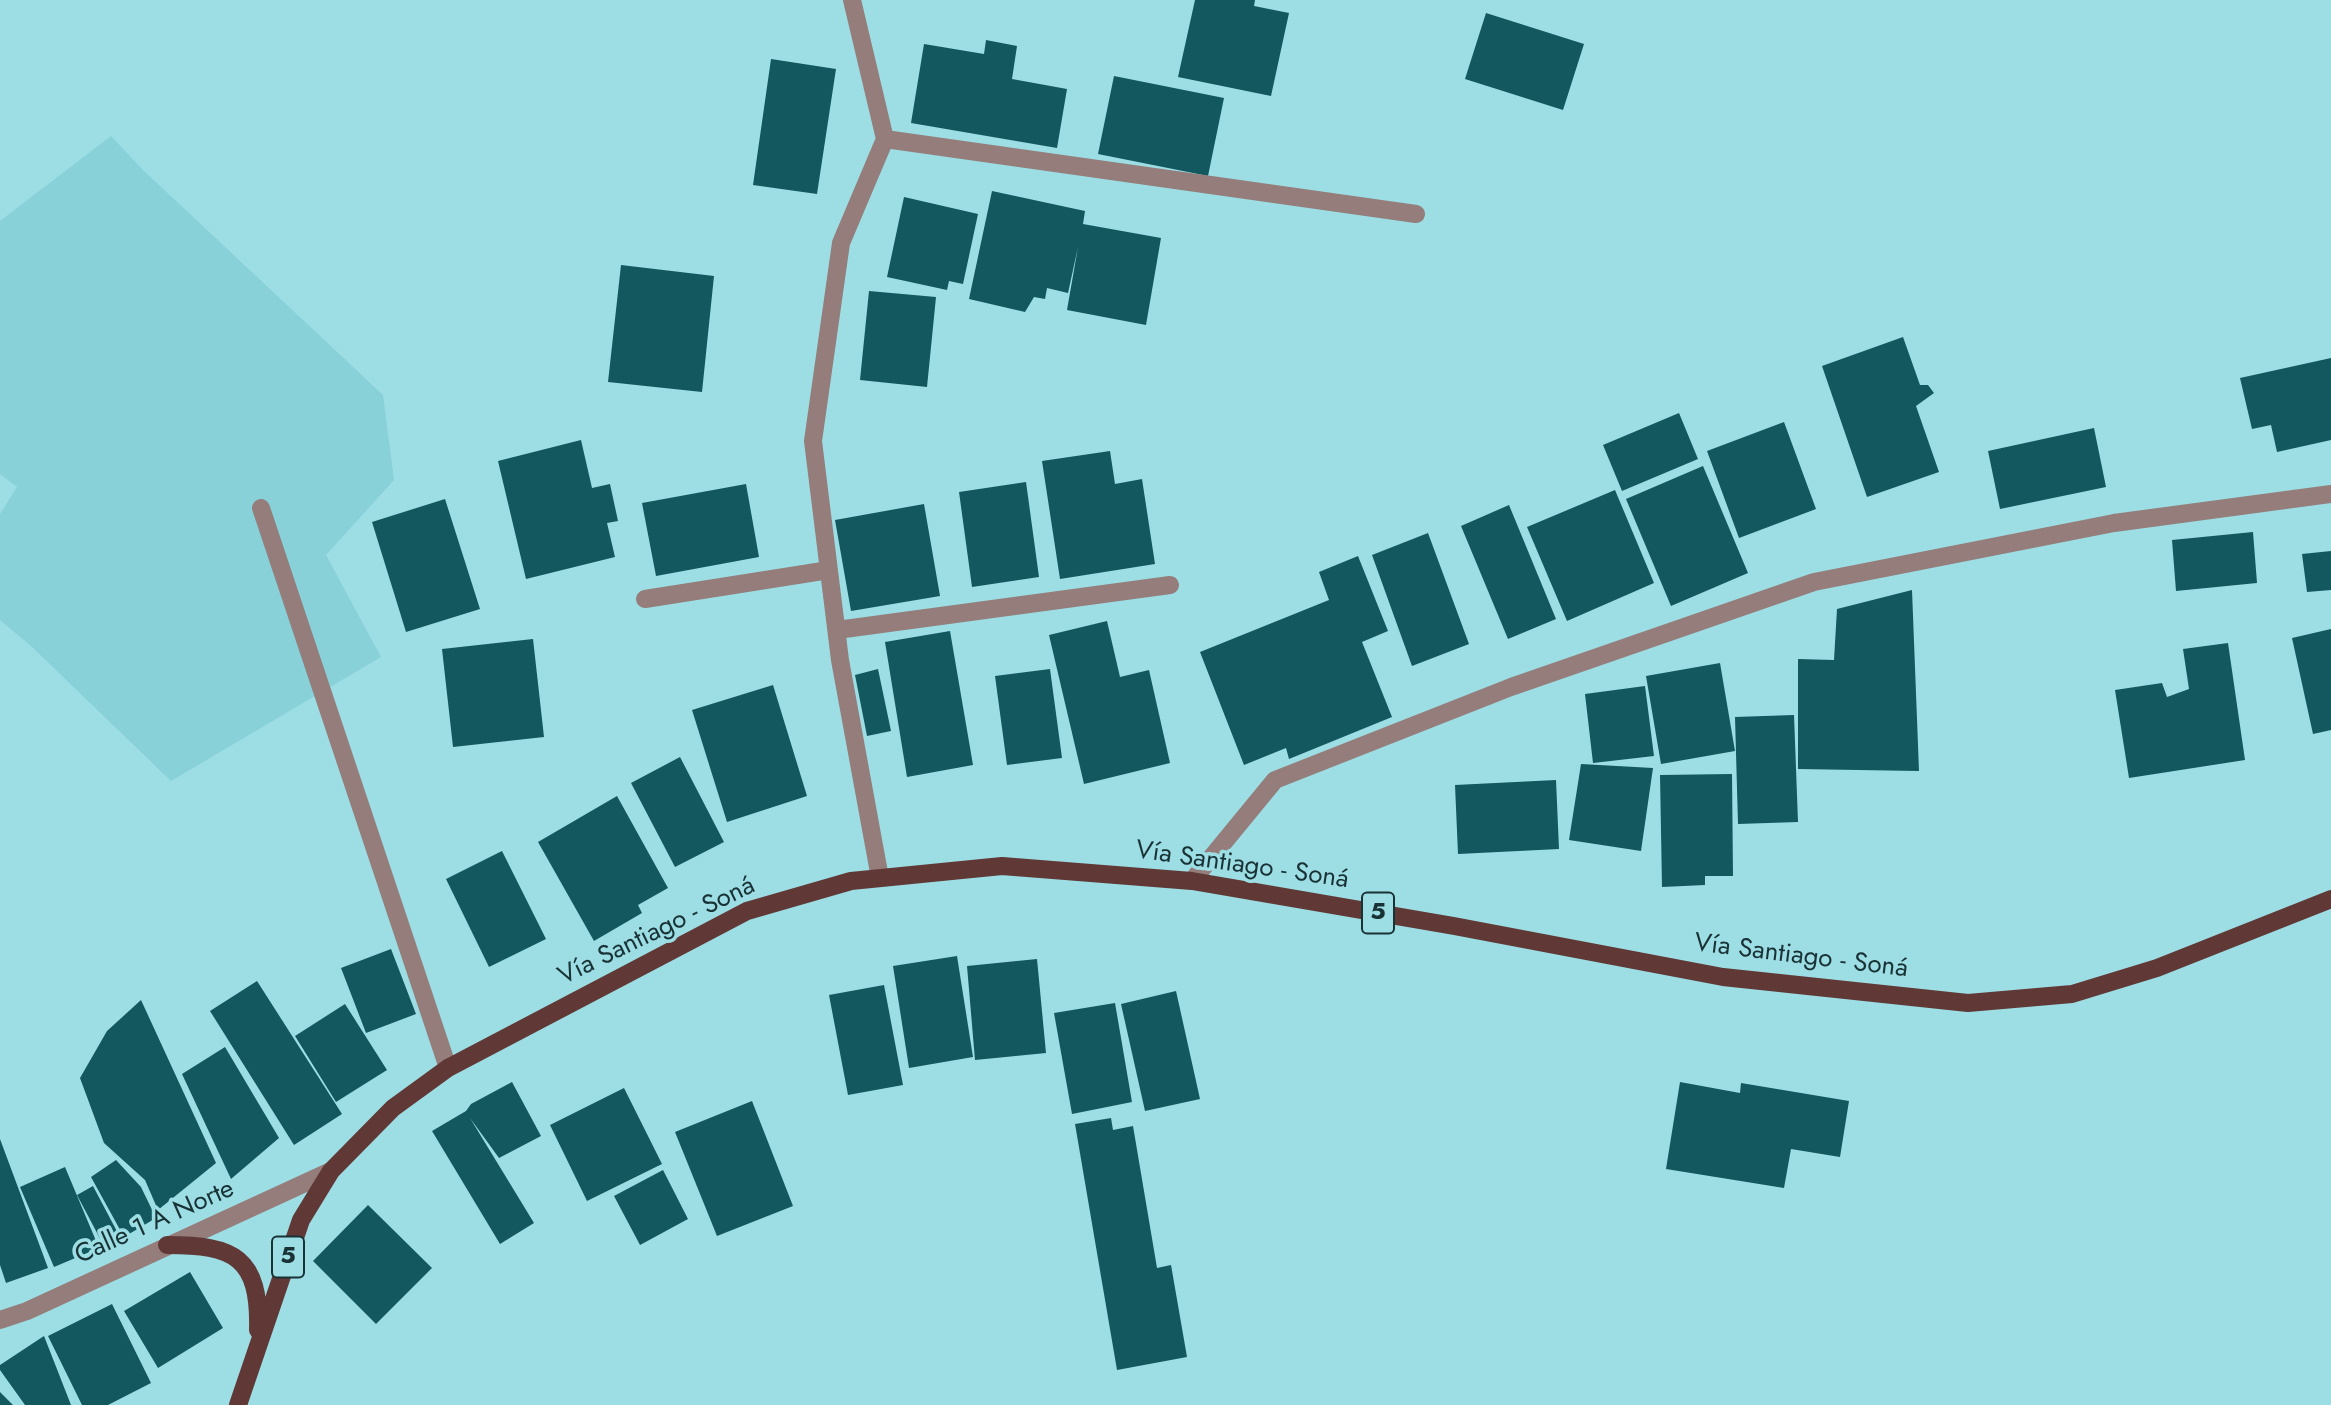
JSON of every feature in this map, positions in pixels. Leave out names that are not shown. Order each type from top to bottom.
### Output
[{"type":"main road","name":"Vía Santiago - Soná","points":[[331,1171],[393,1108],[448,1068],[747,911],[851,881],[1002,866],[1192,880],[1723,977],[1968,1003],[2072,994],[2157,968],[2331,899]]},
{"type":"main road","name":"5","points":[[238,1405],[301,1220],[331,1171]]},
{"type":"main road","points":[[167,1245],[195,1245],[223,1250],[239,1260],[252,1278],[258,1307],[257,1348]]},
{"type":"street","points":[[852,0],[885,139],[841,243],[813,441],[837,630],[880,878]]},
{"type":"street","points":[[885,139],[1416,214]]},
{"type":"street","points":[[1192,880],[1275,780],[1511,687],[1814,582],[2114,523],[2331,494]]},
{"type":"street","points":[[261,508],[448,1068]]},
{"type":"street","points":[[645,599],[829,570]]},
{"type":"street","points":[[837,630],[1170,585]]},
{"type":"street","name":"Calle 1 A Norte","points":[[0,1320],[27,1311],[331,1171]]},
{"type":"shaded area","points":[[111,136],[143,170],[383,395],[394,480],[326,555],[381,657],[171,781],[31,646],[0,620],[0,514],[17,487],[0,474],[0,221]]},
{"type":"building","points":[[1195,0],[1255,0],[1254,6],[1289,13],[1271,96],[1178,77]]},
{"type":"building","points":[[1486,13],[1584,44],[1563,110],[1465,79]]},
{"type":"building","points":[[986,40],[1017,46],[1012,79],[1067,89],[1057,148],[911,123],[924,44],[984,54]]},
{"type":"building","points":[[771,59],[836,69],[817,194],[753,185]]},
{"type":"building","points":[[1114,76],[1224,98],[1208,176],[1098,154]]},
{"type":"building","points":[[992,191],[1085,211],[1083,224],[1161,238],[1146,325],[1067,310],[1078,247],[1068,293],[1047,288],[1045,299],[1034,297],[1025,312],[969,299]]},
{"type":"building","points":[[904,197],[978,214],[963,284],[949,281],[947,290],[887,277]]},
{"type":"building","points":[[621,265],[714,276],[702,392],[608,382]]},
{"type":"building","points":[[869,291],[936,297],[927,387],[860,380]]},
{"type":"building","points":[[1903,337],[1920,385],[1928,385],[1934,393],[1916,406],[1939,472],[1867,497],[1822,366]]},
{"type":"building","points":[[2331,358],[2331,440],[2277,452],[2271,425],[2252,429],[2240,378]]},
{"type":"building","points":[[1679,413],[1698,459],[1622,491],[1603,445]]},
{"type":"building","points":[[1784,422],[1816,509],[1739,538],[1707,451]]},
{"type":"building","points":[[2094,428],[2106,487],[2000,509],[1988,451]]},
{"type":"building","points":[[581,440],[592,488],[610,484],[618,521],[607,523],[615,557],[526,579],[498,461]]},
{"type":"building","points":[[1110,451],[1115,484],[1142,479],[1155,564],[1060,579],[1042,461]]},
{"type":"building","points":[[1703,466],[1748,573],[1671,606],[1626,499]]},
{"type":"building","points":[[1026,482],[1039,577],[972,587],[959,492]]},
{"type":"building","points":[[746,484],[759,557],[656,576],[642,503]]},
{"type":"building","points":[[1615,490],[1654,583],[1567,621],[1527,527]]},
{"type":"building","points":[[445,499],[480,609],[406,632],[372,522]]},
{"type":"building","points":[[924,504],[940,596],[851,611],[835,520]]},
{"type":"building","points":[[1509,505],[1556,619],[1508,639],[1461,526]]},
{"type":"building","points":[[2253,532],[2257,583],[2176,591],[2172,540]]},
{"type":"building","points":[[1428,533],[1469,644],[1412,666],[1372,555]]},
{"type":"building","points":[[2331,551],[2331,590],[2307,592],[2302,554]]},
{"type":"building","points":[[1358,556],[1388,631],[1362,642],[1392,717],[1289,759],[1286,748],[1244,765],[1200,652],[1329,600],[1319,572]]},
{"type":"building","points":[[1912,590],[1919,771],[1798,769],[1798,659],[1834,660],[1837,609]]},
{"type":"building","points":[[1107,621],[1120,677],[1149,670],[1170,763],[1084,784],[1049,635]]},
{"type":"building","points":[[2331,629],[2331,730],[2313,734],[2292,638]]},
{"type":"building","points":[[950,631],[973,765],[907,777],[885,642]]},
{"type":"building","points":[[533,639],[544,737],[453,747],[442,649]]},
{"type":"building","points":[[2228,643],[2245,760],[2129,778],[2115,690],[2162,683],[2167,697],[2189,689],[2183,649]]},
{"type":"building","points":[[1720,663],[1735,751],[1661,764],[1646,676]]},
{"type":"building","points":[[878,669],[891,731],[867,736],[855,675]]},
{"type":"building","points":[[1050,669],[1062,758],[1007,765],[995,676]]},
{"type":"building","points":[[773,685],[807,796],[727,822],[692,710]]},
{"type":"building","points":[[1645,686],[1654,756],[1593,763],[1585,694]]},
{"type":"building","points":[[1794,715],[1798,822],[1738,824],[1735,717]]},
{"type":"building","points":[[680,757],[724,842],[675,867],[631,783]]},
{"type":"building","points":[[1581,764],[1653,768],[1641,851],[1569,840]]},
{"type":"building","points":[[1732,774],[1733,876],[1705,876],[1705,885],[1662,887],[1660,775]]},
{"type":"building","points":[[1556,780],[1559,849],[1458,854],[1455,785]]},
{"type":"building","points":[[617,796],[668,888],[638,905],[642,913],[594,941],[538,842]]},
{"type":"building","points":[[502,851],[546,939],[489,967],[446,879]]},
{"type":"building","points":[[391,949],[416,1014],[366,1033],[341,968]]},
{"type":"building","points":[[957,956],[973,1057],[909,1068],[893,966]]},
{"type":"building","points":[[1037,959],[1046,1053],[975,1060],[967,966]]},
{"type":"building","points":[[257,981],[342,1114],[294,1145],[210,1011]]},
{"type":"building","points":[[884,985],[903,1085],[848,1095],[829,995]]},
{"type":"building","points":[[1176,991],[1200,1099],[1145,1111],[1121,1004]]},
{"type":"building","points":[[141,1000],[216,1163],[158,1210],[145,1180],[104,1143],[80,1078],[107,1031]]},
{"type":"building","points":[[1115,1003],[1132,1102],[1072,1114],[1054,1013]]},
{"type":"building","points":[[345,1004],[387,1070],[336,1102],[295,1036]]},
{"type":"building","points":[[225,1047],[279,1138],[231,1179],[182,1074]]},
{"type":"building","points":[[512,1082],[541,1136],[499,1158],[470,1118],[534,1223],[500,1244],[432,1131],[466,1111],[471,1104]]},
{"type":"building","points":[[1680,1082],[1740,1093],[1741,1083],[1849,1101],[1840,1157],[1791,1149],[1784,1188],[1666,1169]]},
{"type":"building","points":[[624,1088],[662,1164],[587,1201],[550,1125]]},
{"type":"building","points":[[752,1101],[793,1206],[717,1236],[675,1132]]},
{"type":"building","points":[[1111,1118],[1113,1130],[1133,1126],[1157,1268],[1171,1265],[1187,1357],[1117,1370],[1075,1124]]},
{"type":"building","points":[[0,1139],[48,1268],[6,1283],[0,1265]]},
{"type":"building","points":[[116,1160],[141,1187],[156,1218],[124,1237],[91,1177]]},
{"type":"building","points":[[65,1167],[99,1248],[54,1267],[20,1187]]},
{"type":"building","points":[[663,1170],[688,1219],[640,1245],[614,1196]]},
{"type":"building","points":[[93,1186],[121,1239],[105,1248],[77,1195]]},
{"type":"building","points":[[368,1205],[432,1268],[376,1324],[313,1261]]},
{"type":"building","points":[[190,1272],[223,1328],[158,1368],[124,1311]]},
{"type":"building","points":[[112,1304],[151,1383],[108,1405],[82,1405],[48,1336]]},
{"type":"building","points":[[44,1336],[71,1405],[25,1405],[0,1370],[0,1365]]},
{"type":"building","points":[[0,1392],[13,1405],[0,1405]]}]
